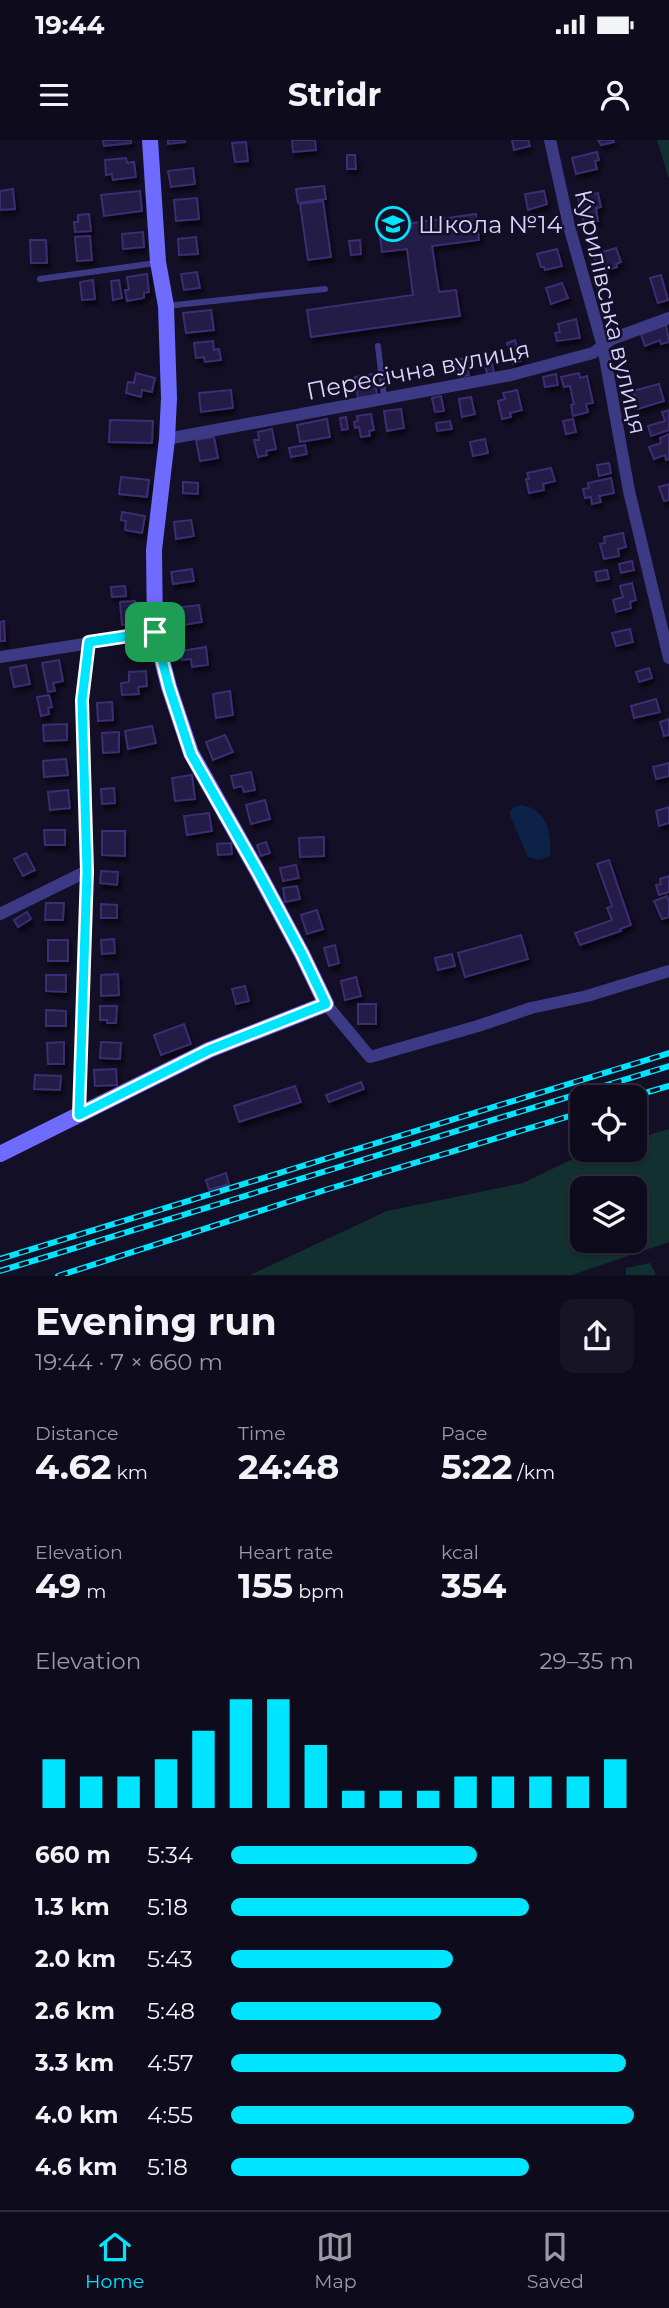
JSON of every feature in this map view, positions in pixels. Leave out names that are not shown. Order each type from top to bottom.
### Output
[{"type":"street","points":[[150,140],[158,262],[166,306],[169,398],[154,550],[155,632],[169,687],[191,754],[258,872],[326,1004],[370,1057],[478,1026],[530,1007],[587,996],[669,971]]},
{"type":"street","name":"Курилівська вулиця","points":[[550,140],[569,226],[603,347],[629,491],[669,658]]},
{"type":"street","name":"Пересічна вулиця","points":[[167,439],[510,375],[593,353],[612,339],[669,318]]},
{"type":"street","points":[[0,657],[155,632]]},
{"type":"street","points":[[79,1115],[87,871],[82,700],[89,642]]},
{"type":"street","points":[[0,914],[87,871]]},
{"type":"street","points":[[0,1154],[209,1050],[326,1004]]},
{"type":"lane","points":[[40,279],[158,262]]},
{"type":"lane","points":[[166,306],[325,289]]},
{"type":"lane","points":[[378,346],[384,400]]},
{"type":"green space","points":[[657,140],[669,140],[669,179]]},
{"type":"green space","points":[[669,1129],[669,1242],[647,1249],[647,1176],[570,1176],[570,1253],[637,1253],[572,1275],[250,1275],[387,1211],[523,1183],[570,1160],[647,1162],[647,1135]]},
{"type":"green space","points":[[650,1263],[656,1275],[626,1275],[626,1268]]},
{"type":"water","points":[[521,805],[536,811],[546,823],[550,838],[550,856],[539,860],[528,857],[509,813],[514,807]]},
{"type":"building","points":[[103,140],[131,140],[131,143],[104,146]]},
{"type":"building","points":[[168,140],[185,140],[185,142],[168,144]]},
{"type":"building","points":[[292,140],[315,140],[316,150],[293,152]]},
{"type":"building","points":[[512,140],[528,140],[530,146],[514,150]]},
{"type":"building","points":[[598,140],[613,140],[614,142],[601,145]]},
{"type":"building","points":[[246,142],[248,161],[235,162],[232,143]]},
{"type":"building","points":[[597,152],[597,169],[576,174],[572,158]]},
{"type":"building","points":[[347,155],[355,155],[356,169],[347,169]]},
{"type":"building","points":[[126,158],[127,163],[134,162],[136,177],[113,180],[112,174],[106,175],[105,160]]},
{"type":"building","points":[[193,168],[195,184],[171,187],[168,171]]},
{"type":"building","points":[[324,186],[326,199],[298,203],[296,189]]},
{"type":"building","points":[[13,189],[15,209],[0,210],[0,191]]},
{"type":"building","points":[[140,191],[142,211],[104,216],[101,195]]},
{"type":"building","points":[[544,191],[547,204],[528,210],[525,194]]},
{"type":"building","points":[[598,193],[601,207],[596,208],[598,221],[584,224],[578,198]]},
{"type":"building","points":[[197,198],[199,219],[176,221],[174,200]]},
{"type":"building","points":[[323,201],[331,257],[308,260],[300,204]]},
{"type":"building","points":[[89,214],[91,231],[75,232],[74,222],[78,222],[78,215]]},
{"type":"building","points":[[476,214],[479,240],[432,246],[439,292],[456,290],[460,316],[311,337],[307,310],[413,295],[407,249],[382,252],[379,228]]},
{"type":"building","points":[[143,232],[144,247],[123,249],[122,234]]},
{"type":"building","points":[[90,236],[92,260],[77,261],[75,237]]},
{"type":"building","points":[[196,237],[198,254],[179,255],[178,239]]},
{"type":"building","points":[[30,240],[46,240],[47,263],[31,263]]},
{"type":"building","points":[[360,240],[361,254],[351,255],[349,241]]},
{"type":"building","points":[[616,248],[621,262],[616,264],[617,267],[599,273],[593,255]]},
{"type":"building","points":[[557,249],[562,266],[545,270],[541,267],[537,254]]},
{"type":"building","points":[[197,272],[200,288],[184,290],[181,274]]},
{"type":"building","points":[[147,274],[149,292],[144,293],[144,298],[127,301],[127,277]]},
{"type":"building","points":[[661,275],[668,300],[658,303],[650,278]]},
{"type":"building","points":[[93,280],[95,299],[82,300],[80,282]]},
{"type":"building","points":[[119,280],[122,298],[113,300],[111,281]]},
{"type":"building","points":[[562,283],[568,298],[551,304],[546,288]]},
{"type":"building","points":[[211,310],[214,330],[186,333],[183,313]]},
{"type":"building","points":[[576,319],[580,338],[557,341],[555,333],[560,332],[558,324]]},
{"type":"building","points":[[666,325],[669,342],[661,344],[660,340],[645,346],[641,334]]},
{"type":"building","points":[[515,340],[521,361],[513,364],[507,343]]},
{"type":"building","points":[[213,341],[214,350],[219,349],[221,360],[205,362],[204,357],[196,358],[194,343]]},
{"type":"building","points":[[466,358],[469,375],[460,377],[456,360]]},
{"type":"building","points":[[491,359],[494,373],[487,374],[484,360]]},
{"type":"building","points":[[136,373],[155,378],[152,392],[142,390],[141,397],[126,393],[128,382],[134,383]]},
{"type":"building","points":[[579,373],[580,378],[587,376],[593,403],[586,404],[588,412],[573,416],[571,405],[574,404],[570,386],[564,387],[561,377]]},
{"type":"building","points":[[374,374],[377,395],[358,398],[355,377]]},
{"type":"building","points":[[556,374],[558,385],[545,387],[543,377]]},
{"type":"building","points":[[659,384],[664,401],[638,409],[633,391]]},
{"type":"building","points":[[231,390],[233,408],[201,412],[199,393]]},
{"type":"building","points":[[517,390],[522,410],[510,413],[511,417],[502,419],[498,401],[505,399],[503,393]]},
{"type":"building","points":[[441,396],[444,411],[435,412],[432,398]]},
{"type":"building","points":[[471,397],[475,414],[462,417],[459,399]]},
{"type":"building","points":[[401,409],[404,428],[387,431],[384,411]]},
{"type":"building","points":[[669,410],[669,430],[651,436],[648,426],[665,421],[662,412]]},
{"type":"building","points":[[371,414],[374,430],[369,431],[370,436],[361,437],[359,427],[355,428],[354,422],[358,421],[357,416]]},
{"type":"building","points":[[346,417],[348,429],[342,430],[340,418]]},
{"type":"building","points":[[327,419],[330,437],[300,442],[297,425]]},
{"type":"building","points":[[573,419],[576,432],[566,434],[563,421]]},
{"type":"building","points":[[110,420],[153,421],[152,443],[109,442]]},
{"type":"building","points":[[450,421],[452,429],[437,431],[436,423]]},
{"type":"building","points":[[272,429],[276,449],[266,451],[267,455],[258,457],[254,440],[259,440],[258,432]]},
{"type":"building","points":[[669,434],[669,459],[666,460],[665,455],[654,459],[649,447],[661,443],[660,438]]},
{"type":"building","points":[[214,437],[218,458],[200,461],[196,440]]},
{"type":"building","points":[[485,439],[488,453],[473,456],[470,442]]},
{"type":"building","points":[[305,445],[307,454],[291,457],[289,448]]},
{"type":"building","points":[[609,463],[611,473],[599,476],[597,465]]},
{"type":"building","points":[[551,468],[555,481],[543,484],[544,490],[529,493],[527,473]]},
{"type":"building","points":[[121,477],[149,480],[147,497],[119,494]]},
{"type":"building","points":[[611,478],[614,493],[599,496],[601,502],[592,504],[591,497],[585,498],[583,489],[589,488],[588,483]]},
{"type":"building","points":[[183,482],[198,483],[198,494],[183,493]]},
{"type":"building","points":[[669,484],[669,500],[664,501],[659,487]]},
{"type":"building","points":[[122,512],[145,516],[142,533],[125,530],[126,521],[121,520]]},
{"type":"building","points":[[191,520],[194,536],[176,539],[174,522]]},
{"type":"building","points":[[623,533],[626,547],[618,549],[619,556],[604,559],[600,544],[605,543],[604,537]]},
{"type":"building","points":[[632,561],[634,570],[621,573],[619,564]]},
{"type":"building","points":[[192,569],[194,581],[173,584],[171,572]]},
{"type":"building","points":[[607,570],[609,579],[597,581],[595,572]]},
{"type":"building","points":[[632,583],[636,600],[630,602],[631,608],[616,612],[613,600],[623,597],[620,586]]},
{"type":"building","points":[[125,586],[126,596],[112,597],[111,587]]},
{"type":"building","points":[[135,601],[136,619],[132,619],[132,624],[122,625],[120,602]]},
{"type":"building","points":[[199,605],[202,622],[176,626],[174,608]]},
{"type":"building","points":[[4,621],[5,641],[0,641],[0,622]]},
{"type":"building","points":[[630,629],[633,642],[616,646],[612,633]]},
{"type":"building","points":[[206,647],[208,665],[192,667],[191,659],[182,660],[181,651]]},
{"type":"building","points":[[59,660],[63,681],[53,683],[55,691],[48,692],[42,663]]},
{"type":"building","points":[[26,665],[30,684],[14,687],[10,668]]},
{"type":"building","points":[[649,668],[652,678],[639,682],[636,672]]},
{"type":"building","points":[[146,671],[147,686],[138,687],[139,694],[122,695],[121,683],[129,682],[129,672]]},
{"type":"building","points":[[230,691],[233,715],[216,718],[213,694]]},
{"type":"building","points":[[49,695],[52,707],[48,708],[49,714],[41,716],[37,697]]},
{"type":"building","points":[[656,699],[660,712],[634,718],[631,706]]},
{"type":"building","points":[[112,702],[113,720],[98,721],[97,703]]},
{"type":"building","points":[[669,719],[669,735],[664,736],[660,722]]},
{"type":"building","points":[[67,724],[67,740],[44,741],[43,725]]},
{"type":"building","points":[[152,726],[156,743],[128,749],[125,731]]},
{"type":"building","points":[[119,732],[119,752],[103,753],[102,733]]},
{"type":"building","points":[[225,735],[233,752],[213,760],[206,742]]},
{"type":"building","points":[[66,759],[68,775],[44,777],[43,761]]},
{"type":"building","points":[[669,763],[669,776],[656,779],[653,767]]},
{"type":"building","points":[[251,772],[255,790],[244,792],[242,786],[234,788],[231,776]]},
{"type":"building","points":[[192,775],[195,799],[175,801],[172,778]]},
{"type":"building","points":[[114,788],[115,803],[102,804],[101,789]]},
{"type":"building","points":[[68,790],[70,808],[50,810],[48,792]]},
{"type":"building","points":[[265,800],[270,819],[251,824],[246,805]]},
{"type":"building","points":[[669,807],[669,823],[659,826],[656,811]]},
{"type":"building","points":[[209,813],[212,831],[187,835],[184,816]]},
{"type":"building","points":[[44,830],[65,830],[65,845],[45,845]]},
{"type":"building","points":[[102,831],[125,831],[125,856],[102,855]]},
{"type":"building","points":[[324,837],[324,856],[300,857],[299,838]]},
{"type":"building","points":[[266,842],[270,853],[261,856],[257,845]]},
{"type":"building","points":[[231,843],[232,854],[218,855],[217,844]]},
{"type":"building","points":[[26,853],[35,870],[23,876],[14,859]]},
{"type":"building","points":[[609,860],[631,925],[580,945],[575,933],[612,920],[607,908],[612,906],[597,864]]},
{"type":"building","points":[[296,865],[299,878],[283,881],[280,868]]},
{"type":"building","points":[[101,871],[118,872],[117,885],[100,883]]},
{"type":"building","points":[[669,876],[669,892],[659,895],[656,885],[661,884],[660,879]]},
{"type":"building","points":[[297,886],[300,899],[285,902],[283,888]]},
{"type":"building","points":[[667,896],[669,917],[662,919],[654,901]]},
{"type":"building","points":[[46,903],[64,903],[63,920],[45,920]]},
{"type":"building","points":[[101,904],[117,905],[117,918],[101,918]]},
{"type":"building","points":[[317,910],[323,929],[307,934],[301,915]]},
{"type":"building","points":[[27,912],[31,919],[18,927],[14,920]]},
{"type":"building","points":[[521,935],[528,959],[465,977],[458,953]]},
{"type":"building","points":[[114,939],[115,953],[102,954],[101,940]]},
{"type":"building","points":[[48,940],[68,940],[68,961],[48,961]]},
{"type":"building","points":[[335,945],[339,963],[329,966],[324,948]]},
{"type":"building","points":[[452,954],[455,966],[438,970],[435,958]]},
{"type":"building","points":[[118,974],[119,995],[101,996],[101,975]]},
{"type":"building","points":[[46,975],[66,975],[66,992],[46,991]]},
{"type":"building","points":[[356,977],[361,996],[345,1000],[341,981]]},
{"type":"building","points":[[245,986],[249,1001],[236,1004],[232,989]]},
{"type":"building","points":[[358,1004],[376,1004],[376,1024],[358,1024]]},
{"type":"building","points":[[100,1006],[117,1006],[116,1023],[100,1020]]},
{"type":"building","points":[[46,1010],[66,1011],[66,1026],[46,1026]]},
{"type":"building","points":[[184,1024],[191,1044],[161,1055],[154,1035]]},
{"type":"building","points":[[64,1042],[64,1064],[48,1064],[47,1043]]},
{"type":"building","points":[[101,1042],[121,1043],[120,1059],[100,1058]]},
{"type":"building","points":[[116,1069],[117,1085],[95,1086],[94,1070]]},
{"type":"building","points":[[35,1075],[61,1076],[60,1090],[34,1089]]},
{"type":"building","points":[[361,1082],[364,1089],[329,1102],[326,1095]]},
{"type":"building","points":[[295,1086],[301,1102],[239,1122],[234,1106]]},
{"type":"building","points":[[226,1173],[229,1184],[209,1190],[206,1180]]},
{"type":"railway","points":[[0,1259],[669,1053]]},
{"type":"railway","points":[[0,1271],[669,1066]]},
{"type":"railway","points":[[647,1092],[669,1086]]},
{"type":"railway","points":[[58,1276],[325,1190],[570,1116]]},
{"type":"place","name":"Школа №14","points":[[393,224]]},
{"type":"route","points":[[155,632],[169,687],[191,754],[258,872],[326,1004],[209,1050],[79,1115],[87,871],[82,700],[89,642],[155,632]]}]
